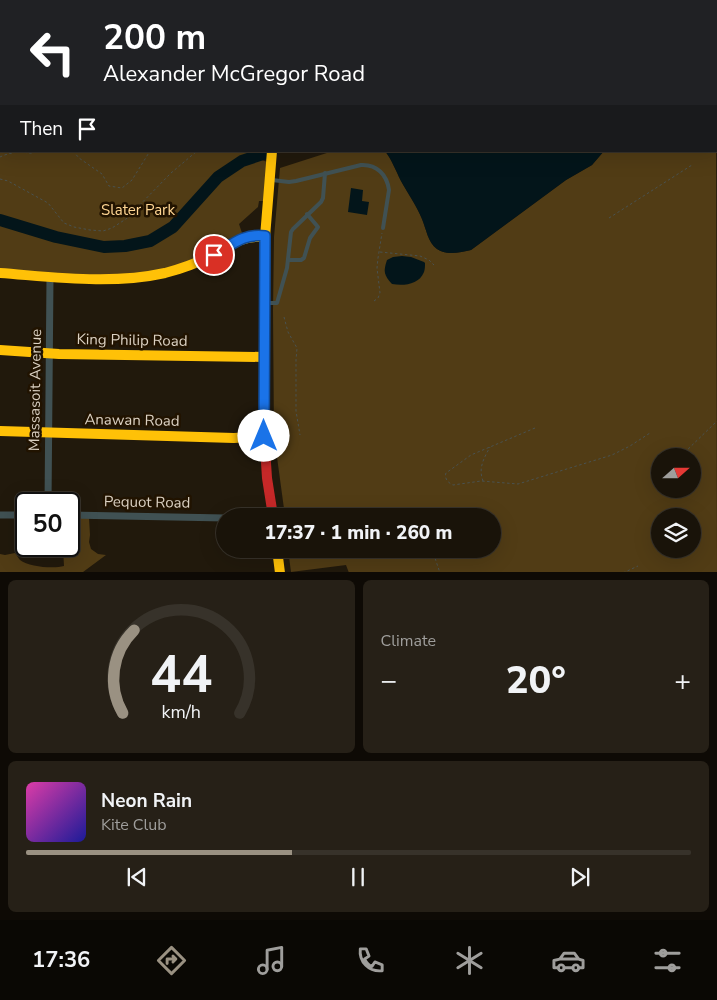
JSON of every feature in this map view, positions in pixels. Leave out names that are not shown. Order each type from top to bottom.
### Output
[{"type":"street","points":[[272,152],[265,236],[264,303],[264,437],[272,508]]},
{"type":"street","points":[[0,273],[116,279],[148,276],[197,262],[214,255],[244,237],[265,236]]},
{"type":"street","name":"Massasoit Avenue","points":[[48,492],[50,277]]},
{"type":"street","name":"King Philip Road","points":[[0,350],[150,356],[264,357]]},
{"type":"street","name":"Anawan Road","points":[[0,431],[234,438],[264,437]]},
{"type":"street","points":[[0,515],[15,515]]},
{"type":"street","name":"Pequot Road","points":[[80,515],[216,518]]},
{"type":"street","points":[[278,558],[280,572]]},
{"type":"lane","points":[[269,185],[296,181],[361,165],[374,166],[386,181],[389,190],[383,228]]},
{"type":"lane","points":[[264,303],[277,302],[284,282],[291,232],[321,202],[325,173]]},
{"type":"lane","points":[[288,260],[301,260],[304,258],[310,238],[318,227],[307,214]]},
{"type":"path","points":[[0,157],[4,154],[36,152]]},
{"type":"path","points":[[74,152],[79,158],[102,174],[108,186],[122,188],[132,180],[149,152]]},
{"type":"path","points":[[0,180],[8,181],[48,203],[54,208],[64,223],[68,225],[103,231],[126,220],[171,173],[196,152]]},
{"type":"path","points":[[610,218],[692,165]]},
{"type":"path","points":[[374,301],[380,293],[377,268],[383,228]]},
{"type":"path","points":[[379,252],[420,256],[429,260],[434,265]]},
{"type":"path","points":[[284,317],[286,328],[298,350],[296,360],[297,415],[300,434]]},
{"type":"path","points":[[690,448],[717,421]]},
{"type":"path","points":[[535,428],[471,455],[446,473],[447,481],[453,485],[483,481],[518,484],[612,455],[650,433]]},
{"type":"path","points":[[483,481],[481,466],[490,447]]},
{"type":"path","points":[[435,558],[440,572]]},
{"type":"path","points":[[623,572],[638,566]]},
{"type":"green space","name":"Slater Park","points":[[0,152],[263,152],[262,160],[270,163],[266,201],[259,201],[258,207],[239,224],[243,236],[219,252],[149,276],[0,275]]},
{"type":"green space","points":[[330,152],[386,152],[418,209],[431,243],[441,251],[454,253],[471,250],[566,180],[592,165],[603,152],[716,152],[717,572],[349,572],[346,565],[291,572],[289,558],[501,558],[501,508],[284,508],[274,435],[274,237],[280,168]]},
{"type":"green space","points":[[80,518],[89,518],[89,542],[91,549],[98,554],[106,555],[83,572],[0,572],[0,554],[15,553],[15,557],[35,566],[64,566],[63,557],[80,557]]},
{"type":"shaded area","points":[[386,152],[603,152],[592,165],[566,180],[471,250],[449,253],[441,251],[431,243],[418,209]]},
{"type":"shaded area","points":[[351,188],[363,190],[362,201],[369,202],[367,215],[348,212]]},
{"type":"shaded area","points":[[402,256],[424,262],[424,272],[418,280],[410,284],[392,284],[385,273],[387,260]]},
{"type":"waterway","points":[[0,220],[56,237],[104,247],[125,246],[150,241],[173,227],[218,177],[242,161],[269,152]]},
{"type":"traffic: slow","points":[[264,432],[265,237],[272,152]]},
{"type":"traffic: slow","points":[[0,273],[82,279],[145,277],[193,264],[235,242],[248,238],[265,237]]},
{"type":"traffic: slow","points":[[0,350],[59,354],[264,357]]},
{"type":"traffic: slow","points":[[0,431],[234,438],[264,436]]},
{"type":"traffic: slow","points":[[278,558],[280,572]]},
{"type":"traffic: jam","points":[[264,432],[267,478],[272,508]]},
{"type":"route","points":[[214,255],[244,237],[265,236],[264,436]]}]
